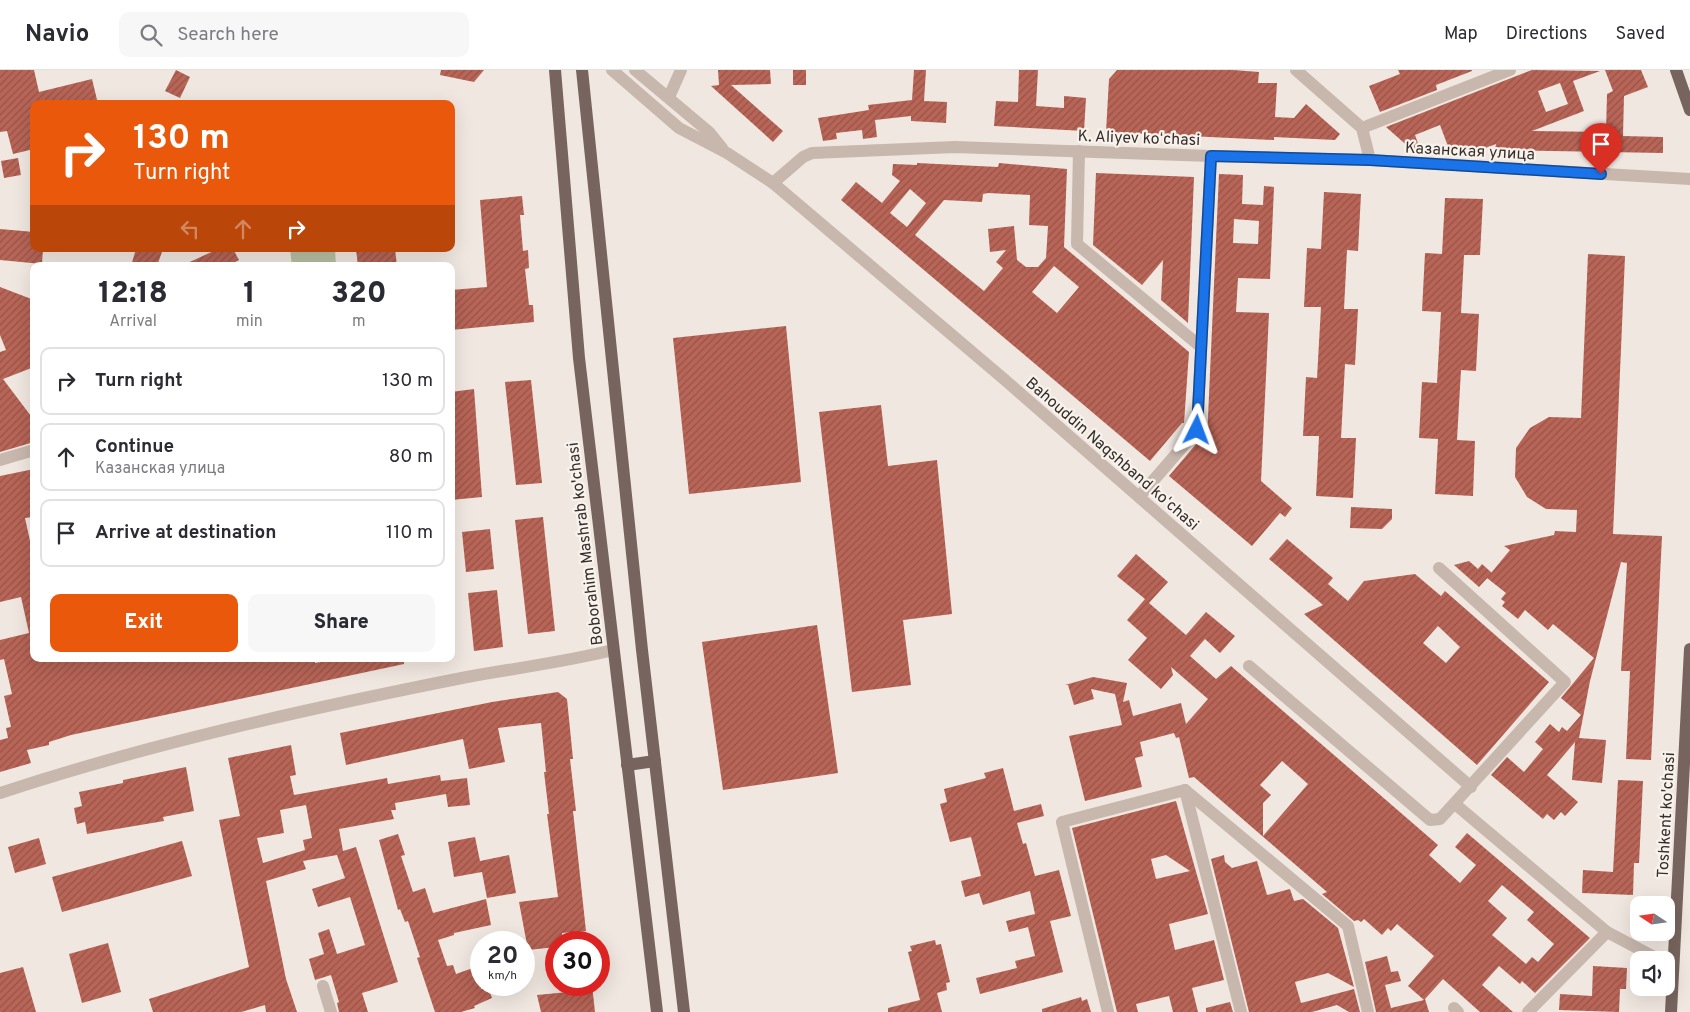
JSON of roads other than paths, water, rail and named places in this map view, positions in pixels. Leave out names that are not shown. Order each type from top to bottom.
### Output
[{"type":"main road","name":"Boborahim Mashrab ko'chasi","points":[[555,70],[579,358],[657,1012]]},
{"type":"main road","points":[[582,70],[600,259],[684,1012]]},
{"type":"main road","points":[[1676,70],[1690,110]]},
{"type":"main road","name":"Toshkent ko'chasi","points":[[1671,951],[1690,649]]},
{"type":"main road","points":[[627,765],[655,761]]},
{"type":"main road","name":"Toshkent ko'chasi","points":[[1671,996],[1671,1012]]},
{"type":"street","points":[[612,70],[679,128],[727,153]]},
{"type":"street","points":[[635,70],[709,132],[727,153]]},
{"type":"street","points":[[669,97],[681,70]]},
{"type":"street","points":[[1296,70],[1362,128],[1370,160]]},
{"type":"street","points":[[1362,128],[1510,70]]},
{"type":"street","name":"K. Aliyev koʻchasi","points":[[773,182],[803,157],[812,153],[955,147],[1211,156],[1197,430],[1139,497]]},
{"type":"street","points":[[1079,151],[1077,244],[1201,347]]},
{"type":"street","name":"Bahouddin Naqshband koʻchasi","points":[[727,153],[773,182],[1139,497],[1470,787]]},
{"type":"street","name":"Казанская улица","points":[[1211,156],[1370,160],[1690,179]]},
{"type":"street","points":[[0,460],[30,451]]},
{"type":"street","points":[[1249,666],[1430,820],[1440,819],[1456,804],[1565,682],[1439,568]]},
{"type":"street","points":[[0,793],[86,764],[198,736],[468,677],[580,658],[613,650]]},
{"type":"street","points":[[1108,1012],[1062,822],[1185,790]]},
{"type":"street","points":[[1185,790],[1241,1012]]},
{"type":"street","points":[[1185,790],[1348,926],[1368,1012]]},
{"type":"street","points":[[1456,804],[1607,932],[1643,951]]},
{"type":"street","points":[[1528,1012],[1607,932]]},
{"type":"street","points":[[323,986],[331,1012]]}]
